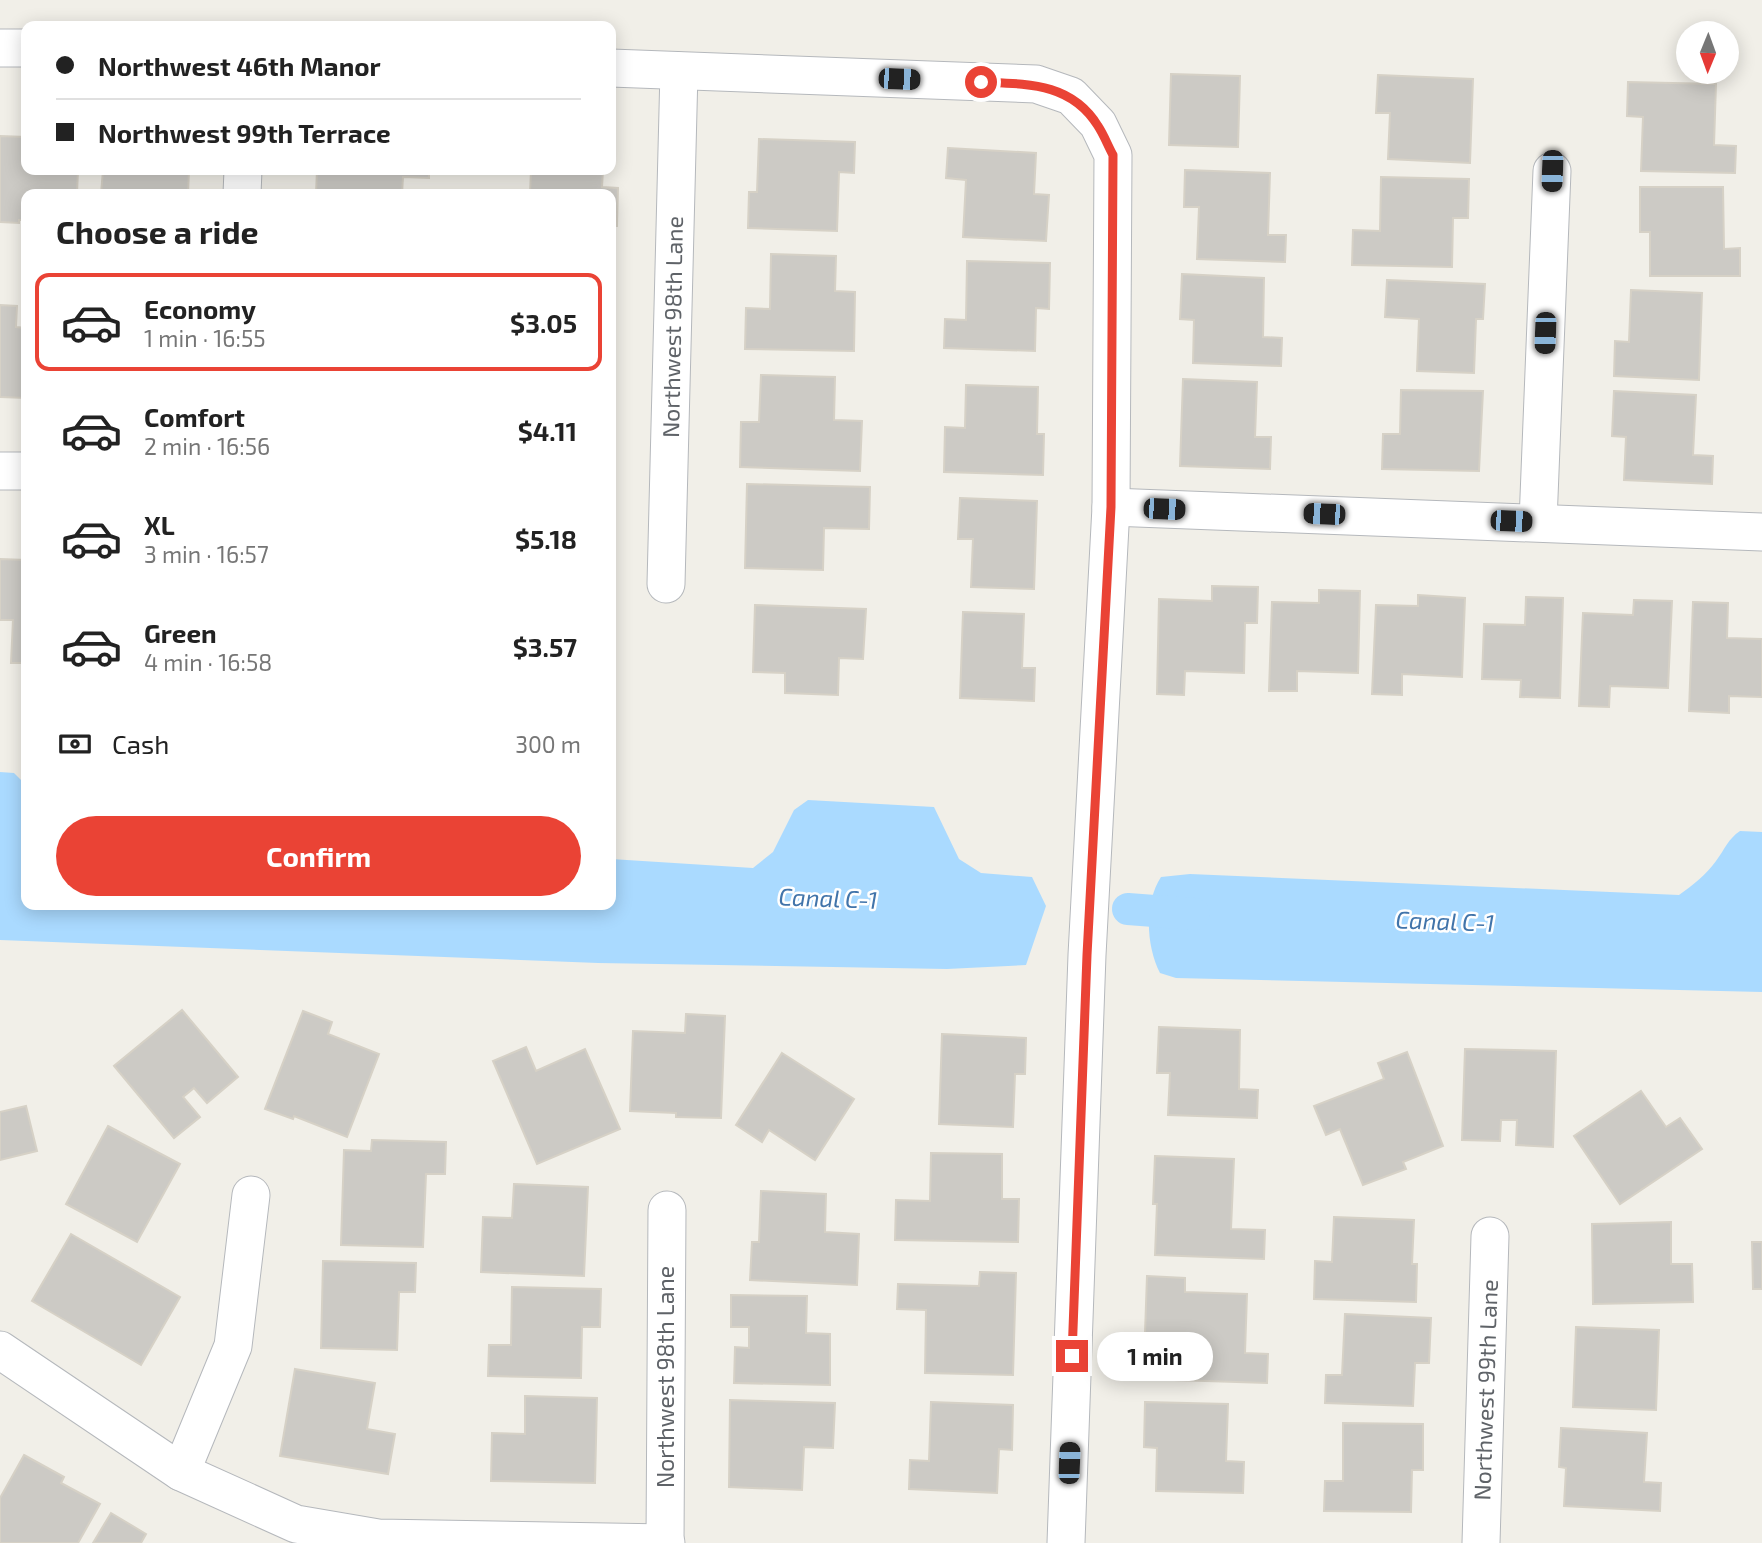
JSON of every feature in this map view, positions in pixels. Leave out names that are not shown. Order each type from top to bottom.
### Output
[{"type":"street","points":[[0,48],[21,48]]},
{"type":"street","points":[[616,68],[1036,84],[1071,96],[1098,124],[1113,155],[1111,507],[1087,955],[1066,1543]]},
{"type":"street","name":"Northwest 98th Lane","points":[[666,584],[679,71]]},
{"type":"street","points":[[1538,522],[1552,171]]},
{"type":"street","points":[[0,471],[21,471]]},
{"type":"street","points":[[1111,507],[1762,532]]},
{"type":"street","points":[[181,1472],[233,1346],[251,1195]]},
{"type":"street","name":"Northwest 98th Lane","points":[[665,1543],[667,1210]]},
{"type":"street","name":"Northwest 99th Lane","points":[[1481,1543],[1490,1236]]},
{"type":"street","points":[[0,1350],[181,1472],[296,1524],[378,1538],[665,1543]]},
{"type":"water","points":[[0,772],[14,773],[21,780],[21,910],[616,910],[616,859],[753,868],[773,852],[794,810],[808,800],[934,807],[959,859],[981,873],[1032,877],[1046,906],[1026,965],[947,969],[598,963],[0,940]]},
{"type":"water","points":[[1740,831],[1762,832],[1762,992],[1176,978],[1160,973],[1152,950],[1150,912],[1161,877],[1190,874],[1679,895],[1708,871]]},
{"type":"building","points":[[1171,74],[1240,76],[1238,147],[1169,145]]},
{"type":"building","points":[[1378,75],[1473,79],[1470,163],[1388,159],[1390,113],[1376,113]]},
{"type":"building","points":[[1628,82],[1716,84],[1714,145],[1736,146],[1735,173],[1641,171],[1643,117],[1627,116]]},
{"type":"building","points":[[0,136],[21,137],[21,175],[78,175],[77,189],[21,189],[21,220],[19,223],[0,222]]},
{"type":"building","points":[[759,139],[855,142],[854,173],[839,172],[837,231],[748,228],[749,192],[757,192]]},
{"type":"building","points":[[948,148],[1036,153],[1034,194],[1049,195],[1046,241],[963,237],[966,180],[946,178]]},
{"type":"building","points":[[1185,170],[1270,173],[1268,235],[1286,235],[1285,262],[1197,259],[1199,207],[1184,207]]},
{"type":"building","points":[[103,175],[189,175],[188,189],[101,189]]},
{"type":"building","points":[[317,175],[429,175],[429,178],[403,177],[402,189],[316,189]]},
{"type":"building","points":[[531,175],[603,175],[602,187],[618,188],[617,226],[616,189],[530,189]]},
{"type":"building","points":[[1381,177],[1469,179],[1468,218],[1453,218],[1452,267],[1352,265],[1353,230],[1380,231]]},
{"type":"building","points":[[1640,187],[1723,187],[1724,249],[1740,248],[1740,276],[1650,276],[1650,232],[1640,232]]},
{"type":"building","points":[[771,254],[836,256],[835,291],[855,292],[854,351],[745,349],[746,308],[770,309]]},
{"type":"building","points":[[967,261],[1050,263],[1049,309],[1036,308],[1035,351],[944,348],[945,319],[966,320]]},
{"type":"building","points":[[1182,274],[1264,278],[1263,337],[1282,338],[1281,366],[1193,363],[1194,320],[1180,319]]},
{"type":"building","points":[[1387,280],[1485,284],[1483,319],[1476,319],[1474,373],[1417,371],[1419,319],[1385,317]]},
{"type":"building","points":[[1631,290],[1702,293],[1699,380],[1614,376],[1615,341],[1629,342]]},
{"type":"building","points":[[0,305],[17,306],[16,327],[21,328],[21,398],[0,397]]},
{"type":"building","points":[[761,375],[835,377],[834,420],[862,421],[860,471],[740,467],[741,422],[759,422]]},
{"type":"building","points":[[1183,379],[1257,382],[1255,437],[1271,437],[1270,469],[1180,466]]},
{"type":"building","points":[[966,385],[1038,387],[1037,434],[1044,434],[1043,475],[944,472],[945,427],[965,428]]},
{"type":"building","points":[[1401,390],[1483,391],[1479,471],[1382,469],[1383,434],[1400,434]]},
{"type":"building","points":[[1614,391],[1696,395],[1693,455],[1713,456],[1712,484],[1624,480],[1626,437],[1612,436]]},
{"type":"building","points":[[747,484],[870,487],[869,529],[824,528],[823,570],[745,568]]},
{"type":"building","points":[[960,498],[1037,501],[1034,589],[971,587],[973,539],[958,539]]},
{"type":"building","points":[[0,559],[21,560],[21,663],[11,663],[13,620],[0,620]]},
{"type":"building","points":[[1212,586],[1258,587],[1257,623],[1245,623],[1244,673],[1185,671],[1184,695],[1157,694],[1159,599],[1212,601]]},
{"type":"building","points":[[1319,590],[1360,591],[1358,673],[1297,671],[1297,691],[1269,691],[1272,602],[1319,603]]},
{"type":"building","points":[[1418,595],[1465,598],[1462,677],[1402,674],[1402,695],[1372,694],[1376,605],[1418,606]]},
{"type":"building","points":[[1526,597],[1563,598],[1560,698],[1520,697],[1521,680],[1482,679],[1484,624],[1525,625]]},
{"type":"building","points":[[1634,600],[1672,601],[1668,688],[1610,686],[1609,707],[1579,706],[1583,613],[1633,615]]},
{"type":"building","points":[[1693,602],[1728,603],[1727,638],[1762,639],[1762,697],[1729,696],[1729,713],[1689,711]]},
{"type":"building","points":[[755,605],[866,609],[863,659],[839,658],[838,695],[785,693],[785,673],[753,672]]},
{"type":"building","points":[[963,612],[1024,614],[1022,668],[1035,668],[1034,701],[960,698]]},
{"type":"building","points":[[182,1010],[238,1077],[207,1103],[194,1088],[183,1097],[200,1117],[174,1138],[114,1066]]},
{"type":"building","points":[[303,1011],[332,1022],[328,1034],[379,1054],[347,1137],[294,1116],[293,1119],[265,1109]]},
{"type":"building","points":[[686,1014],[725,1016],[721,1118],[676,1117],[676,1113],[630,1111],[633,1031],[685,1033]]},
{"type":"building","points":[[1159,1027],[1240,1030],[1239,1089],[1258,1090],[1257,1118],[1168,1115],[1170,1073],[1157,1073]]},
{"type":"building","points":[[942,1034],[1026,1038],[1025,1074],[1015,1074],[1013,1127],[939,1124]]},
{"type":"building","points":[[526,1047],[536,1071],[585,1049],[620,1129],[537,1164],[493,1061]]},
{"type":"building","points":[[1465,1049],[1556,1051],[1553,1147],[1516,1145],[1517,1120],[1501,1120],[1500,1141],[1462,1140]]},
{"type":"building","points":[[1407,1052],[1443,1146],[1403,1162],[1406,1169],[1363,1185],[1340,1129],[1326,1135],[1314,1106],[1384,1079],[1378,1063]]},
{"type":"building","points":[[782,1053],[854,1099],[815,1160],[769,1130],[762,1142],[736,1125]]},
{"type":"building","points":[[1641,1091],[1666,1127],[1680,1118],[1702,1149],[1620,1204],[1574,1136]]},
{"type":"building","points":[[26,1106],[37,1151],[0,1160],[0,1112]]},
{"type":"building","points":[[108,1126],[180,1164],[137,1242],[66,1204]]},
{"type":"building","points":[[372,1140],[446,1142],[445,1174],[426,1174],[423,1247],[341,1245],[344,1150],[371,1151]]},
{"type":"building","points":[[931,1153],[1002,1154],[1002,1199],[1019,1199],[1018,1242],[895,1240],[896,1200],[930,1201]]},
{"type":"building","points":[[1155,1156],[1234,1159],[1231,1229],[1265,1230],[1264,1259],[1155,1255]]},
{"type":"building","points":[[514,1184],[588,1187],[584,1276],[481,1272],[483,1217],[512,1218]]},
{"type":"building","points":[[761,1191],[826,1194],[825,1232],[859,1234],[857,1285],[750,1280],[752,1242],[759,1242]]},
{"type":"building","points":[[1334,1217],[1414,1220],[1412,1264],[1417,1264],[1416,1302],[1314,1299],[1315,1261],[1332,1262]]},
{"type":"building","points":[[1671,1222],[1671,1264],[1692,1264],[1693,1302],[1593,1304],[1592,1224]]},
{"type":"building","points":[[71,1234],[180,1297],[141,1365],[32,1301]]},
{"type":"building","points":[[1752,1242],[1762,1242],[1762,1289],[1753,1289]]},
{"type":"building","points":[[323,1261],[416,1263],[415,1292],[399,1292],[397,1350],[321,1348]]},
{"type":"building","points":[[980,1272],[1016,1273],[1013,1375],[925,1373],[926,1310],[897,1309],[898,1284],[979,1286]]},
{"type":"building","points":[[1147,1276],[1185,1278],[1185,1292],[1247,1294],[1245,1353],[1268,1354],[1267,1383],[1175,1380],[1177,1334],[1145,1333]]},
{"type":"building","points":[[512,1287],[601,1289],[600,1327],[582,1327],[581,1378],[488,1376],[489,1345],[511,1345]]},
{"type":"building","points":[[731,1295],[807,1296],[806,1333],[830,1334],[830,1385],[734,1383],[735,1347],[749,1348],[749,1327],[731,1327]]},
{"type":"building","points":[[1345,1314],[1431,1318],[1429,1363],[1415,1363],[1413,1406],[1325,1403],[1326,1375],[1342,1375]]},
{"type":"building","points":[[1576,1327],[1659,1330],[1656,1410],[1573,1407]]},
{"type":"building","points":[[295,1369],[375,1383],[367,1429],[395,1434],[388,1474],[280,1456]]},
{"type":"building","points":[[525,1396],[597,1398],[595,1483],[491,1481],[492,1433],[525,1434]]},
{"type":"building","points":[[730,1400],[835,1403],[833,1448],[804,1447],[802,1490],[729,1487]]},
{"type":"building","points":[[931,1402],[1013,1405],[1012,1450],[999,1449],[997,1493],[909,1489],[910,1460],[929,1461]]},
{"type":"building","points":[[1145,1402],[1228,1404],[1226,1461],[1244,1462],[1243,1493],[1156,1491],[1157,1448],[1144,1447]]},
{"type":"building","points":[[1343,1423],[1423,1424],[1423,1470],[1412,1470],[1411,1512],[1324,1511],[1325,1481],[1343,1481]]},
{"type":"building","points":[[1561,1428],[1647,1433],[1644,1482],[1661,1483],[1660,1511],[1564,1506],[1566,1468],[1559,1467]]},
{"type":"building","points":[[24,1455],[64,1477],[61,1483],[100,1504],[78,1543],[0,1543],[0,1498]]},
{"type":"building","points":[[111,1513],[146,1534],[141,1543],[93,1543]]},
{"type":"waterway","name":"Canal C-1","points":[[1128,909],[1194,914]]},
{"type":"route","points":[[981,82],[1036,84],[1071,96],[1098,124],[1113,155],[1111,507],[1087,955],[1072,1356]]}]
